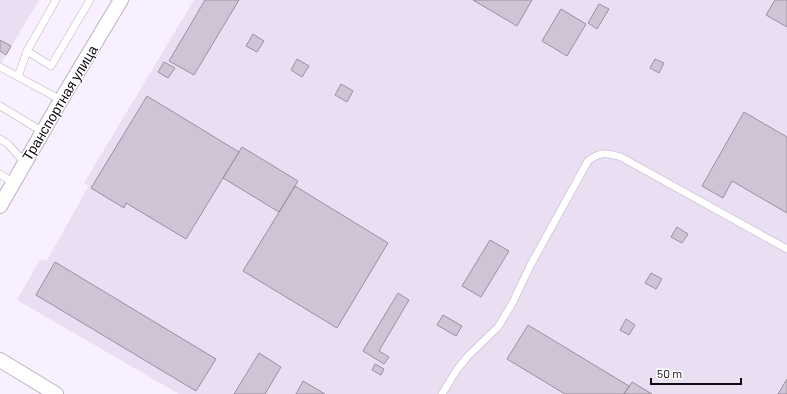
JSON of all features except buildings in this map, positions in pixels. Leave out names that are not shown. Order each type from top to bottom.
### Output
[{"type":"street","name":"Транспортная улица","points":[[0,206],[121,0]]},
{"type":"street","points":[[0,360],[56,394]]},
{"type":"lane","points":[[18,77],[27,51],[56,0]]},
{"type":"lane","points":[[27,51],[51,66],[90,0]]},
{"type":"lane","points":[[0,67],[61,100]]},
{"type":"lane","points":[[0,106],[43,132]]},
{"type":"lane","points":[[0,139],[8,144],[25,163]]},
{"type":"lane","points":[[442,394],[456,371],[468,356],[498,327],[513,302],[530,266],[588,161],[596,155],[607,153],[621,157],[787,249]]},
{"type":"lane","points":[[0,174],[14,182]]},
{"type":"shaded area","points":[[0,0],[39,0],[0,65]]},
{"type":"shaded area","points":[[194,0],[787,0],[787,394],[179,394],[17,300],[40,260],[47,260],[89,186],[84,183]]}]
